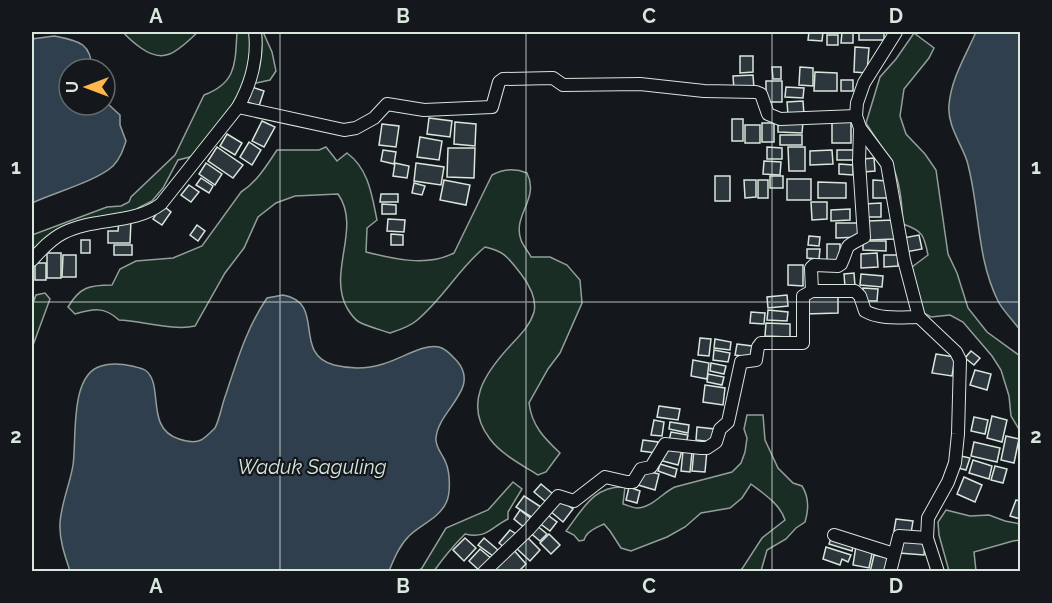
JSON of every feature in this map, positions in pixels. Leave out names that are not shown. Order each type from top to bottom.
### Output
[{"type":"street","points":[[32,260],[52,239],[64,232],[79,226],[151,212],[161,204],[238,107],[249,84],[254,65],[257,51],[255,32]]},
{"type":"street","points":[[812,291],[811,268],[814,265],[838,266],[841,264],[847,246],[864,237],[857,103],[864,84],[896,32]]},
{"type":"street","points":[[238,107],[350,130],[374,118],[387,104],[424,110],[492,107],[499,82],[503,79],[553,78],[563,85],[640,84],[704,91],[756,92],[761,94],[768,114],[780,119],[858,122]]},
{"type":"street","points":[[858,122],[887,164],[904,260],[919,317],[956,352],[960,365],[955,463],[948,482],[928,518],[927,538],[938,572]]},
{"type":"street","points":[[484,572],[529,530],[558,496],[574,501],[605,477],[633,482],[641,469],[651,467],[656,461],[664,444],[707,448],[716,442],[720,429],[728,422],[741,362],[756,360],[761,343],[802,343],[802,296],[812,291],[855,291],[860,296],[865,311],[871,314],[919,317]]},
{"type":"street","points":[[834,535],[894,554]]},
{"type":"street","points":[[890,572],[899,536],[927,538]]},
{"type":"green space","points":[[123,32],[198,32],[172,53],[158,55],[141,48]]},
{"type":"green space","points":[[237,32],[263,32],[272,52],[276,71],[270,80],[243,86],[206,153],[178,160],[163,188],[152,201],[138,208],[137,211],[55,233],[32,250],[32,235],[107,207],[121,206],[129,202],[131,197],[175,155],[204,95],[223,84],[232,71]]},
{"type":"green space","points":[[914,33],[934,48],[929,58],[904,89],[900,116],[906,134],[936,170],[948,254],[957,273],[968,308],[987,332],[1020,356],[1020,431],[1011,416],[1009,396],[1001,370],[992,356],[963,322],[950,315],[931,317],[922,312],[912,267],[928,255],[925,243],[919,232],[903,224],[900,191],[895,172],[886,153],[866,123],[880,77]]},
{"type":"green space","points":[[326,147],[337,161],[347,153],[365,175],[377,220],[367,228],[366,252],[399,259],[433,260],[454,253],[492,175],[509,170],[527,173],[530,191],[520,223],[519,231],[522,242],[531,257],[550,257],[567,265],[580,280],[582,303],[560,353],[529,403],[540,431],[560,453],[546,472],[538,475],[500,450],[482,426],[478,414],[478,401],[486,378],[501,356],[527,326],[534,312],[533,297],[524,278],[506,256],[485,247],[467,264],[435,303],[413,323],[390,333],[363,324],[351,314],[342,294],[342,265],[347,221],[338,194],[295,196],[276,203],[258,217],[244,248],[225,273],[195,326],[168,327],[119,320],[108,312],[98,310],[75,314],[68,307],[86,288],[112,285],[120,269],[136,261],[173,258],[202,246],[241,192],[257,178],[277,150],[319,150]]},
{"type":"green space","points":[[45,293],[50,299],[32,348],[32,306],[36,295]]},
{"type":"green space","points":[[747,415],[763,415],[765,440],[778,468],[793,483],[802,486],[808,503],[805,522],[786,539],[767,550],[761,571],[738,571],[742,569],[762,538],[785,520],[775,504],[751,484],[742,498],[730,508],[701,513],[685,527],[667,537],[631,551],[621,548],[604,524],[590,532],[584,540],[579,541],[566,531],[590,500],[605,490],[625,487],[623,504],[635,508],[652,503],[675,487],[732,472],[741,463],[745,452],[747,438],[744,429]]},
{"type":"green space","points":[[513,482],[522,489],[508,512],[508,519],[484,534],[465,534],[434,571],[418,571],[446,528],[488,510]]},
{"type":"green space","points":[[946,510],[970,516],[989,515],[1020,524],[1020,540],[974,552],[976,571],[949,571],[939,535],[938,522]]},
{"type":"water","points":[[976,32],[1020,32],[1020,330],[1000,305],[991,284],[982,249],[967,161],[950,120],[950,95]]},
{"type":"water","points":[[54,36],[70,39],[82,44],[89,53],[90,57],[57,57],[57,117],[117,117],[117,112],[120,115],[120,125],[126,141],[118,160],[106,171],[86,182],[32,203],[32,39]]},
{"type":"water","name":"Waduk Saguling","points":[[283,295],[296,300],[303,308],[314,350],[321,359],[334,365],[352,368],[371,367],[433,346],[444,349],[457,361],[463,371],[464,381],[456,400],[438,428],[436,438],[449,477],[449,494],[443,508],[405,540],[389,571],[70,571],[61,541],[61,516],[73,465],[79,395],[91,372],[101,366],[112,364],[128,365],[145,370],[154,385],[158,416],[162,426],[168,433],[179,439],[193,442],[201,440],[215,428],[243,344],[260,309],[267,298]]},
{"type":"building","points":[[809,32],[823,32],[822,41],[808,40]]},
{"type":"building","points":[[842,32],[853,32],[853,43],[841,43]]},
{"type":"building","points":[[859,32],[884,32],[884,40],[859,40]]},
{"type":"building","points":[[827,35],[838,35],[838,45],[827,45]]},
{"type":"building","points":[[855,47],[869,48],[867,73],[854,72]]},
{"type":"building","points":[[740,56],[753,56],[753,72],[740,73]]},
{"type":"building","points":[[772,67],[781,67],[781,79],[773,79]]},
{"type":"building","points":[[800,67],[813,68],[813,86],[799,85]]},
{"type":"building","points":[[815,72],[837,73],[837,91],[814,91]]},
{"type":"building","points":[[753,75],[754,89],[734,90],[733,76]]},
{"type":"building","points":[[841,80],[853,80],[853,91],[841,91]]},
{"type":"building","points":[[766,81],[782,81],[782,102],[766,102]]},
{"type":"building","points":[[252,87],[264,91],[259,106],[247,102]]},
{"type":"building","points":[[786,87],[804,88],[803,98],[785,97]]},
{"type":"building","points":[[803,101],[804,115],[788,115],[787,102]]},
{"type":"building","points":[[429,118],[452,121],[450,137],[427,134]]},
{"type":"building","points":[[732,119],[743,119],[743,141],[732,141]]},
{"type":"building","points":[[262,121],[275,127],[264,147],[252,141]]},
{"type":"building","points":[[778,121],[803,122],[802,133],[778,132]]},
{"type":"building","points":[[455,122],[476,124],[475,146],[454,144]]},
{"type":"building","points":[[832,122],[851,122],[851,143],[832,143]]},
{"type":"building","points":[[762,123],[774,123],[774,142],[762,142]]},
{"type":"building","points":[[382,124],[399,126],[396,147],[379,145]]},
{"type":"building","points":[[745,125],[760,125],[760,143],[745,143]]},
{"type":"building","points":[[227,134],[242,143],[235,155],[220,146]]},
{"type":"building","points":[[780,135],[802,135],[802,145],[780,145]]},
{"type":"building","points":[[420,137],[442,141],[439,160],[417,157]]},
{"type":"building","points":[[249,142],[261,150],[252,165],[240,157]]},
{"type":"building","points":[[217,147],[243,165],[233,178],[208,161]]},
{"type":"building","points":[[767,147],[782,148],[782,159],[767,159]]},
{"type":"building","points":[[788,147],[805,147],[805,171],[789,171]]},
{"type":"building","points":[[448,148],[475,148],[474,178],[447,177]]},
{"type":"building","points":[[383,150],[396,152],[394,164],[381,161]]},
{"type":"building","points":[[832,150],[833,164],[810,165],[810,151]]},
{"type":"building","points":[[837,150],[855,150],[855,160],[837,160]]},
{"type":"building","points":[[874,158],[875,171],[864,172],[863,159]]},
{"type":"building","points":[[764,161],[781,162],[780,175],[763,174]]},
{"type":"building","points":[[206,163],[222,174],[215,185],[199,174]]},
{"type":"building","points":[[395,163],[409,166],[407,178],[393,176]]},
{"type":"building","points":[[416,163],[444,167],[441,185],[414,181]]},
{"type":"building","points":[[839,164],[853,165],[853,175],[839,174]]},
{"type":"building","points":[[715,176],[730,176],[730,201],[715,201]]},
{"type":"building","points":[[770,176],[783,176],[783,188],[770,188]]},
{"type":"building","points":[[201,178],[213,186],[209,193],[196,185]]},
{"type":"building","points":[[787,179],[811,179],[811,200],[787,200]]},
{"type":"building","points":[[444,180],[470,185],[466,205],[440,200]]},
{"type":"building","points":[[744,180],[756,180],[756,197],[745,198]]},
{"type":"building","points":[[758,180],[768,180],[768,198],[758,198]]},
{"type":"building","points":[[873,180],[887,181],[887,198],[873,198]]},
{"type":"building","points":[[818,182],[846,183],[846,198],[818,198]]},
{"type":"building","points":[[414,183],[425,186],[422,195],[412,193]]},
{"type":"building","points":[[189,185],[199,192],[191,202],[181,195]]},
{"type":"building","points":[[381,194],[398,194],[398,202],[380,202]]},
{"type":"building","points":[[811,202],[827,202],[827,219],[812,220]]},
{"type":"building","points":[[881,203],[881,217],[864,217],[864,204]]},
{"type":"building","points":[[382,204],[396,205],[396,214],[382,214]]},
{"type":"building","points":[[162,205],[171,212],[162,225],[153,219]]},
{"type":"building","points":[[850,209],[850,220],[831,221],[831,210]]},
{"type":"building","points":[[388,219],[405,220],[404,232],[387,231]]},
{"type":"building","points":[[119,220],[131,220],[130,243],[108,243],[108,231],[118,231]]},
{"type":"building","points":[[893,220],[894,239],[869,240],[868,221]]},
{"type":"building","points":[[836,223],[861,223],[861,237],[836,238]]},
{"type":"building","points":[[197,225],[205,231],[198,241],[190,235]]},
{"type":"building","points":[[391,234],[403,235],[403,245],[391,245]]},
{"type":"building","points":[[919,235],[922,249],[906,252],[903,238]]},
{"type":"building","points":[[809,236],[820,237],[819,246],[808,245]]},
{"type":"building","points":[[81,240],[90,240],[90,253],[81,253]]},
{"type":"building","points":[[863,241],[886,241],[886,251],[863,250]]},
{"type":"building","points":[[827,244],[840,244],[840,262],[827,262]]},
{"type":"building","points":[[114,245],[132,245],[132,255],[114,255]]},
{"type":"building","points":[[807,249],[820,249],[819,259],[807,258]]},
{"type":"building","points":[[47,253],[61,253],[61,278],[47,278]]},
{"type":"building","points":[[877,253],[878,267],[861,268],[861,254]]},
{"type":"building","points":[[63,255],[76,255],[76,277],[62,277]]},
{"type":"building","points":[[884,255],[898,255],[898,266],[884,267]]},
{"type":"building","points":[[35,263],[46,263],[46,280],[35,280]]},
{"type":"building","points":[[788,265],[803,265],[803,286],[788,285]]},
{"type":"building","points":[[854,273],[855,286],[845,287],[844,274]]},
{"type":"building","points":[[861,274],[883,276],[882,287],[860,285]]},
{"type":"building","points":[[863,288],[878,289],[877,301],[863,301]]},
{"type":"building","points":[[838,294],[838,313],[805,314],[804,295]]},
{"type":"building","points":[[787,295],[788,306],[768,308],[767,297]]},
{"type":"building","points":[[768,310],[788,312],[787,321],[767,320]]},
{"type":"building","points":[[751,312],[765,313],[764,324],[750,323]]},
{"type":"building","points":[[766,323],[790,324],[790,337],[765,336]]},
{"type":"building","points":[[700,338],[711,339],[709,356],[698,355]]},
{"type":"building","points":[[715,339],[731,342],[730,350],[714,348]]},
{"type":"building","points":[[737,344],[752,346],[750,357],[735,355]]},
{"type":"building","points":[[714,350],[730,353],[728,362],[713,360]]},
{"type":"building","points":[[971,351],[980,358],[974,365],[965,358]]},
{"type":"building","points":[[936,354],[955,357],[952,376],[932,373]]},
{"type":"building","points":[[693,360],[709,363],[707,379],[691,376]]},
{"type":"building","points":[[711,363],[726,366],[724,374],[710,371]]},
{"type":"building","points":[[975,370],[991,374],[987,390],[970,385]]},
{"type":"building","points":[[708,374],[724,377],[722,385],[707,382]]},
{"type":"building","points":[[705,385],[725,388],[723,405],[703,402]]},
{"type":"building","points":[[659,406],[680,409],[678,420],[657,417]]},
{"type":"building","points":[[992,416],[1007,420],[1002,442],[987,438]]},
{"type":"building","points":[[974,417],[988,420],[985,434],[971,431]]},
{"type":"building","points":[[654,420],[664,422],[662,436],[651,435]]},
{"type":"building","points":[[670,422],[689,425],[688,433],[669,429]]},
{"type":"building","points":[[697,427],[715,429],[714,442],[696,440]]},
{"type":"building","points":[[671,432],[688,435],[686,444],[669,441]]},
{"type":"building","points":[[1006,436],[1019,439],[1014,463],[1001,460]]},
{"type":"building","points":[[643,440],[658,442],[656,453],[641,451]]},
{"type":"building","points":[[974,442],[1000,448],[997,462],[971,456]]},
{"type":"building","points":[[663,445],[682,450],[678,465],[659,460]]},
{"type":"building","points":[[694,449],[707,450],[705,472],[692,471]]},
{"type":"building","points":[[683,451],[692,452],[690,472],[681,471]]},
{"type":"building","points":[[961,456],[970,458],[966,470],[958,468]]},
{"type":"building","points":[[973,460],[992,466],[989,479],[969,473]]},
{"type":"building","points":[[660,464],[677,469],[675,477],[658,471]]},
{"type":"building","points":[[995,466],[1007,469],[1003,483],[991,480]]},
{"type":"building","points":[[643,470],[659,474],[655,490],[638,485]]},
{"type":"building","points":[[964,477],[982,485],[975,502],[957,494]]},
{"type":"building","points":[[541,484],[553,494],[546,502],[534,492]]},
{"type":"building","points":[[629,487],[640,491],[637,503],[626,500]]},
{"type":"building","points":[[524,496],[541,507],[533,518],[516,507]]},
{"type":"building","points":[[559,499],[573,509],[563,522],[550,511]]},
{"type":"building","points":[[1016,500],[1020,501],[1020,519],[1010,516]]},
{"type":"building","points":[[520,510],[533,520],[526,529],[514,519]]},
{"type":"building","points":[[545,513],[557,522],[550,531],[538,522]]},
{"type":"building","points":[[896,519],[913,521],[911,533],[894,531]]},
{"type":"building","points":[[535,524],[547,534],[540,541],[528,531]]},
{"type":"building","points":[[510,530],[516,534],[505,548],[499,543]]},
{"type":"building","points":[[549,534],[560,545],[551,554],[540,543]]},
{"type":"building","points":[[832,535],[854,542],[852,551],[829,544]]},
{"type":"building","points":[[526,536],[540,550],[530,561],[515,547]]},
{"type":"building","points":[[465,538],[476,548],[464,561],[453,550]]},
{"type":"building","points":[[484,538],[498,550],[493,556],[478,545]]},
{"type":"building","points":[[900,538],[925,540],[924,555],[899,553]]},
{"type":"building","points":[[856,546],[873,549],[869,568],[853,565]]},
{"type":"building","points":[[826,547],[851,555],[848,562],[842,559],[840,565],[823,559]]},
{"type":"building","points":[[512,548],[526,564],[518,572],[498,572],[493,566]]},
{"type":"building","points":[[480,549],[492,559],[481,572],[469,561]]},
{"type":"building","points":[[874,555],[890,558],[887,572],[870,572]]}]
